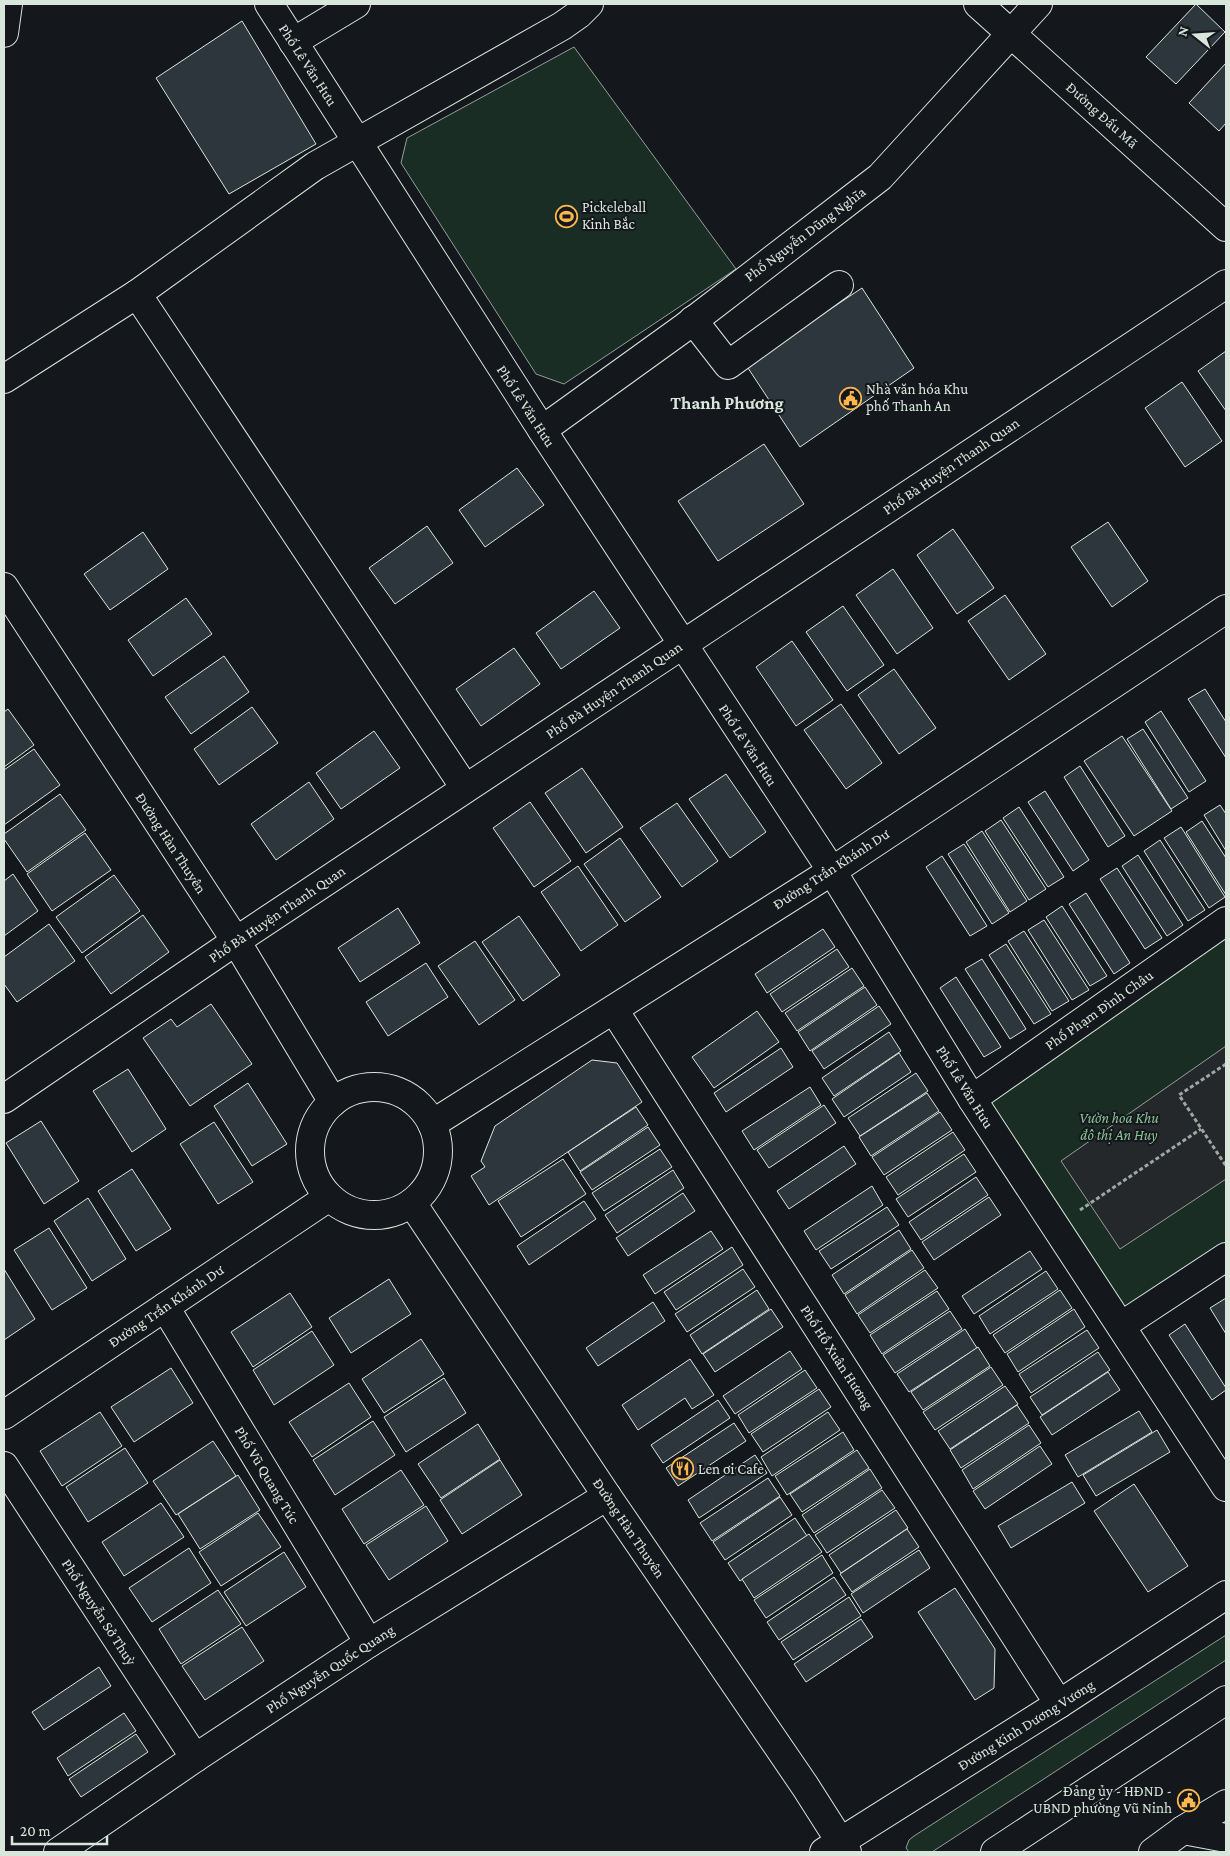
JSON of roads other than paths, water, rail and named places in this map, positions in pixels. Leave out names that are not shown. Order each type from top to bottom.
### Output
[{"type":"street","points":[[4,33],[8,4]]},
{"type":"street","name":"Phố Lê Văn Hưu","points":[[269,4],[542,430],[832,871],[972,1099],[1226,1486]]},
{"type":"street","points":[[293,42],[356,4]]},
{"type":"street","points":[[4,380],[137,294],[315,166],[562,26],[589,4]]},
{"type":"street","name":"Đường Đấu Mã","points":[[978,4],[1226,227]]},
{"type":"street","name":"Phố Nguyễn Dũng Nghĩa","points":[[542,430],[693,320],[880,177],[1038,4]]},
{"type":"street","name":"Phố Bà Huyện Thanh Quan","points":[[6,1092],[1226,284]]},
{"type":"street","points":[[693,320],[728,365],[839,285]]},
{"type":"street","points":[[137,294],[464,788]]},
{"type":"street","name":"Đường Hàn Thuyên","points":[[4,587],[236,941],[333,1102]]},
{"type":"street","name":"Đường Trần Khánh Dư","points":[[432,1124],[614,1010],[783,900],[832,871],[1226,609]]},
{"type":"street","name":"Phố Phạm Đình Châu","points":[[972,1099],[1226,921]]},
{"type":"street","name":"Phố Hồ Xuân Hương","points":[[614,1010],[1059,1704]]},
{"type":"street","points":[[381,1087],[391,1089],[418,1103],[432,1124],[438,1149],[435,1170],[426,1188],[412,1203],[391,1213],[371,1215],[352,1211],[329,1197],[317,1180],[312,1167],[310,1153],[316,1125],[323,1113],[341,1096],[360,1088],[381,1087]]},
{"type":"street","name":"Đường Trần Khánh Dư","points":[[4,1415],[329,1197]]},
{"type":"street","name":"Đường Hàn Thuyên","points":[[412,1203],[607,1496],[805,1786],[837,1849]]},
{"type":"street","points":[[1121,1326],[1226,1257]]},
{"type":"street","name":"Phố Vũ Quang Túc","points":[[165,1307],[369,1642]]},
{"type":"street","name":"Phố Nguyễn Sở Thuỳ","points":[[4,1466],[195,1758]]},
{"type":"street","name":"Phố Nguyễn Quốc Quang","points":[[58,1852],[369,1642],[607,1496]]},
{"type":"street","name":"Đường Kinh Dương Vương","points":[[837,1849],[1226,1595]]},
{"type":"street","points":[[995,1852],[1226,1700]]},
{"type":"street","points":[[1153,1852],[1226,1804]]},
{"type":"street","points":[[1184,1830],[1226,1838]]},
{"type":"place","name":"Pickeleball Kinh Bắc","points":[[566,216]]},
{"type":"place","name":"Nhà văn hóa Khu phố Thanh An","points":[[850,398]]},
{"type":"place","name":"Len ơi Cafe","points":[[682,1469]]},
{"type":"place","name":"Đảng ủy - HĐND - UBND phường Vũ Ninh","points":[[1188,1800]]},
{"type":"district","name":"Thanh Phương","points":[[727,403]]},
{"type":"park label","name":"Vườn hoa Khu đô thị An Huy","points":[[1119,1126]]}]
